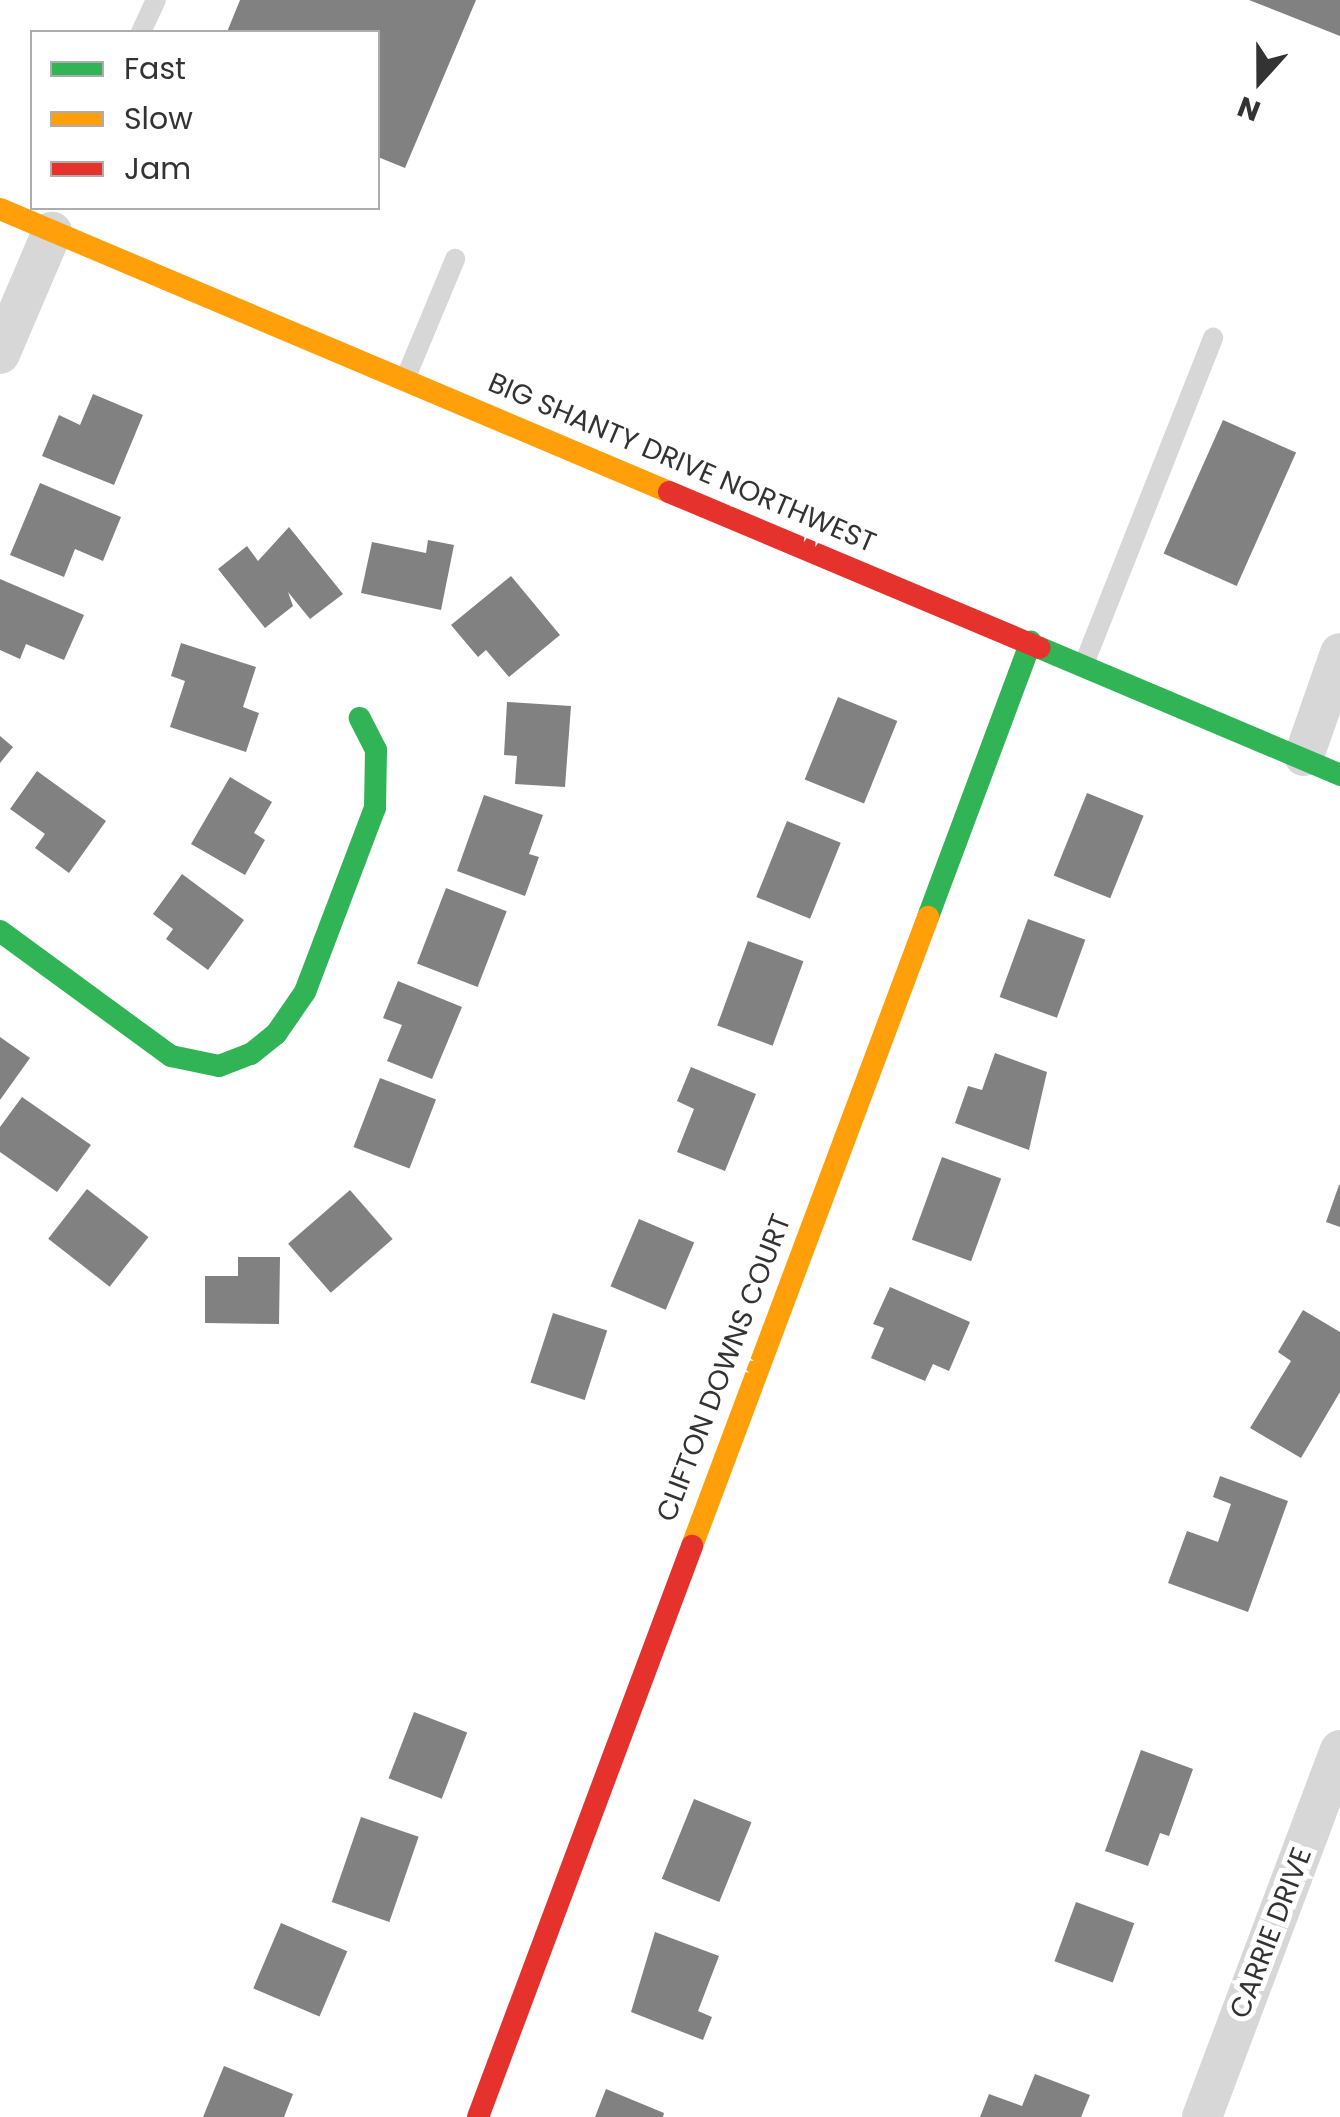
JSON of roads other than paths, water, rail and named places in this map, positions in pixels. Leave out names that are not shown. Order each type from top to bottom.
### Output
[{"type":"street","name":"BIG SHANTY DRIVE NORTHWEST","points":[[0,209],[58,220],[405,380],[1340,774]]},
{"type":"street","points":[[0,354],[58,220]]},
{"type":"street","name":"CLIFTON DOWNS COURT","points":[[478,2117],[1031,642]]},
{"type":"street","points":[[1304,756],[1340,653]]},
{"type":"street","points":[[0,931],[171,1056],[219,1066],[251,1054],[276,1034],[305,992],[375,808],[380,775],[360,718]]},
{"type":"street","name":"CARRIE DRIVE","points":[[1202,2117],[1340,1750]]},
{"type":"lane","points":[[142,30],[156,0]]},
{"type":"lane","points":[[405,380],[455,260]]},
{"type":"lane","points":[[1084,664],[1213,338]]}]
